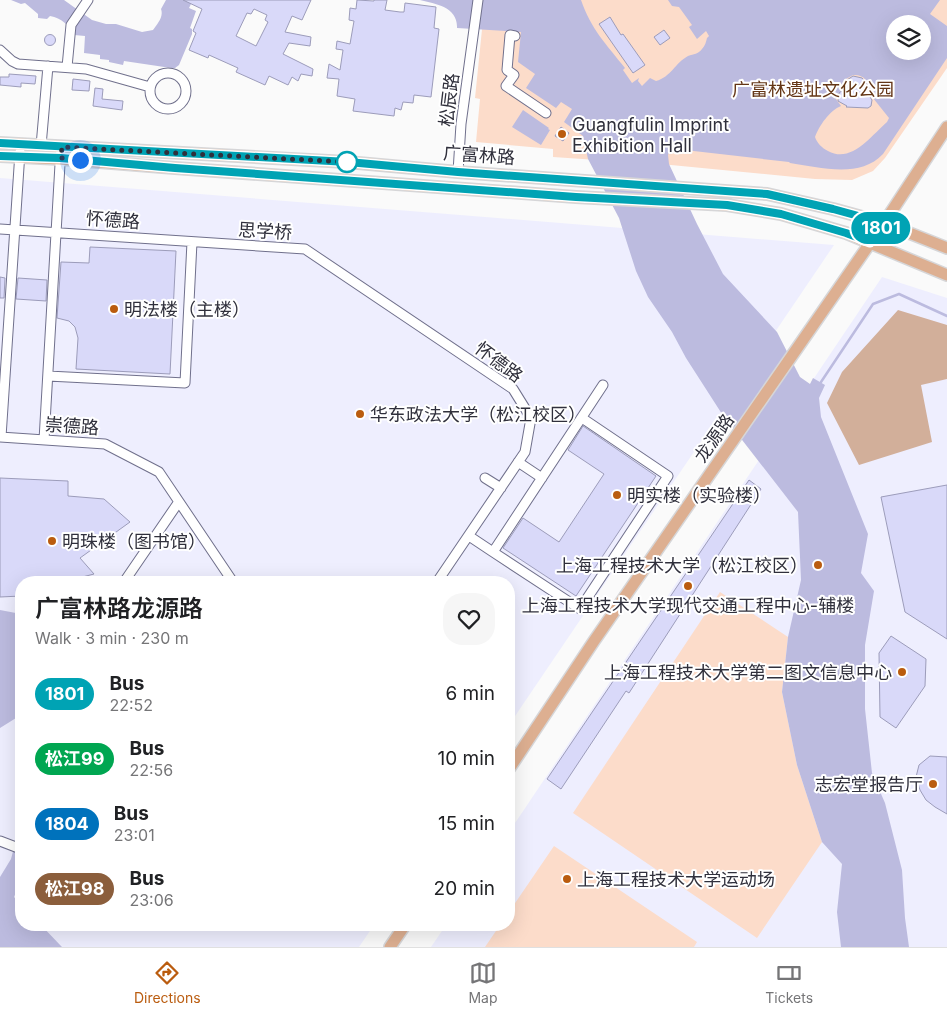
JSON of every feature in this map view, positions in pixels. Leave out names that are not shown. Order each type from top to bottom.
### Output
[{"type":"main road","name":"龙源路","points":[[515,759],[594,641],[884,223],[947,127]]},
{"type":"main road","name":"广富林路","points":[[0,143],[41,146],[61,153],[175,168],[727,205],[781,214],[846,233],[947,275]]},
{"type":"main road","name":"广富林路","points":[[0,156],[20,157],[61,153],[338,162],[767,194],[884,223],[947,248]]},
{"type":"main road","points":[[390,947],[401,931]]},
{"type":"street","points":[[67,67],[72,22],[88,0]]},
{"type":"street","name":"松辰路","points":[[458,172],[461,124],[478,0]]},
{"type":"street","points":[[515,36],[510,35],[507,70],[514,75],[506,86],[546,113]]},
{"type":"street","points":[[0,50],[18,64],[91,70],[150,87]]},
{"type":"street","points":[[41,146],[48,66]]},
{"type":"street","points":[[168,74],[173,75],[182,82],[185,93],[184,98],[181,103],[170,109],[159,107],[151,98],[150,87],[157,77],[168,74]]},
{"type":"street","points":[[0,437],[2,370],[21,144]]},
{"type":"street","points":[[44,440],[61,153]]},
{"type":"street","name":"怀德路","points":[[0,229],[224,244]]},
{"type":"street","points":[[48,376],[185,383],[192,242]]},
{"type":"street","name":"思学桥","points":[[224,244],[305,249]]},
{"type":"street","name":"怀德路","points":[[305,249],[513,389],[531,418],[525,452],[442,576]]},
{"type":"street","points":[[493,552],[603,385]]},
{"type":"street","points":[[469,536],[580,609],[668,476],[582,418]]},
{"type":"street","name":"崇德路","points":[[0,437],[105,444],[159,472],[178,503],[229,576]]},
{"type":"street","points":[[518,462],[542,478]]},
{"type":"street","points":[[485,478],[501,488]]},
{"type":"street","points":[[128,576],[178,503]]},
{"type":"shaded area","name":"华东政法大学（松江校区）","points":[[0,178],[834,245],[515,716],[515,576],[15,576],[15,898],[0,895]]},
{"type":"shaded area","name":"上海工程技术大学（松江校区）","points":[[882,277],[947,298],[947,947],[431,947],[442,931],[515,931],[515,823]]},
{"type":"shaded area","points":[[898,310],[947,325],[947,379],[921,385],[932,442],[859,465],[827,403],[842,372]]},
{"type":"shaded area","points":[[47,931],[370,931],[359,947],[62,947]]},
{"type":"green space","name":"广富林遗址文化公园","points":[[485,0],[947,0],[947,68],[885,158],[873,171],[852,180],[815,179],[671,165],[553,157],[553,149],[476,142],[480,99],[475,98]]},
{"type":"green space","points":[[720,592],[788,637],[782,692],[797,765],[822,842],[757,938],[573,813]]},
{"type":"green space","name":"上海工程技术大学运动场","points":[[554,846],[697,942],[694,947],[485,947],[496,931],[515,931],[515,903]]},
{"type":"water","points":[[11,0],[64,0],[92,20],[106,24],[116,24],[142,32],[153,30],[161,18],[161,9],[166,0],[193,0],[189,8],[196,11],[190,28],[192,29],[192,34],[179,65],[171,68],[124,61],[123,65],[100,59],[100,55],[84,53],[85,36],[74,35],[67,25],[58,18],[50,16],[47,19],[38,18],[38,14],[25,3],[21,4]]},
{"type":"water","points":[[420,0],[581,0],[594,28],[625,68],[623,70],[632,83],[639,78],[638,81],[642,86],[650,78],[656,81],[661,79],[688,56],[699,52],[704,47],[709,36],[706,31],[697,39],[689,27],[692,25],[679,7],[672,6],[668,0],[940,0],[930,14],[947,26],[947,58],[883,154],[874,162],[863,167],[851,169],[826,169],[789,162],[676,149],[670,150],[668,155],[669,164],[723,274],[777,332],[800,377],[810,384],[813,378],[825,385],[819,398],[821,417],[868,534],[861,573],[874,591],[865,645],[865,709],[872,773],[885,803],[902,870],[909,947],[841,947],[837,912],[842,864],[822,842],[797,765],[782,692],[788,637],[801,580],[798,512],[722,414],[686,358],[672,332],[648,297],[636,271],[619,218],[588,159],[583,136],[564,122],[572,109],[561,102],[556,108],[526,88],[535,74],[518,62],[521,32],[457,28],[454,15],[439,5]],"holes":[[[857,75],[866,80],[869,93],[889,118],[860,147],[845,154],[836,154],[824,148],[815,137],[825,119],[841,106],[836,99],[843,89],[846,79]]]},
{"type":"water","points":[[523,110],[549,128],[550,130],[541,145],[512,127]]},
{"type":"water","points":[[0,610],[15,613],[15,719],[0,728]]},
{"type":"water","points":[[15,844],[15,931],[47,931],[62,947],[0,947],[0,877],[11,859]]},
{"type":"building","points":[[183,0],[311,0],[302,20],[292,16],[285,32],[311,37],[310,46],[289,43],[283,54],[313,69],[312,76],[301,74],[298,81],[292,77],[288,85],[269,76],[265,85],[236,72],[238,68],[209,55],[208,58],[189,50],[196,33],[193,31],[202,9]],"holes":[[[254,9],[267,15],[265,20],[268,22],[256,46],[236,36],[247,13],[251,14]]]},
{"type":"building","points":[[357,0],[387,0],[385,10],[400,12],[404,12],[405,3],[436,7],[434,28],[439,29],[431,97],[414,95],[413,103],[403,102],[401,110],[395,108],[394,116],[353,111],[355,99],[337,96],[339,79],[327,78],[329,64],[340,70],[343,50],[336,49],[337,41],[350,44],[354,21],[349,20],[350,8],[356,9]]},
{"type":"building","points":[[610,17],[621,35],[623,34],[645,65],[633,73],[599,24]]},
{"type":"building","points":[[664,30],[670,38],[660,45],[654,37]]},
{"type":"building","points":[[48,35],[52,35],[55,40],[54,44],[48,45],[45,42],[45,38]]},
{"type":"building","points":[[9,74],[36,76],[35,84],[21,83],[21,87],[0,85],[0,77],[9,77]]},
{"type":"building","points":[[853,76],[862,78],[867,84],[868,94],[872,100],[871,106],[868,108],[846,107],[838,101],[839,93],[843,90],[847,80]]},
{"type":"building","points":[[73,79],[90,81],[89,91],[72,90]]},
{"type":"building","points":[[95,88],[103,89],[102,99],[123,101],[122,110],[93,106]]},
{"type":"building","name":"Guangfulin Imprint Exhibition Hall","points":[[561,127],[569,133],[563,141],[555,136]]},
{"type":"building","name":"明法楼（主楼）","points":[[90,247],[176,251],[170,374],[76,369],[78,338],[75,327],[69,321],[57,318],[61,262],[89,263]]},
{"type":"building","points":[[0,277],[5,278],[4,298],[0,298]]},
{"type":"building","points":[[18,278],[47,280],[46,301],[16,299]]},
{"type":"building","name":"明实楼（实验楼）","points":[[583,426],[656,476],[576,596],[503,548],[523,518],[559,542],[604,474],[568,450]]},
{"type":"building","name":"明珠楼（图书馆）","points":[[0,478],[68,481],[68,496],[104,499],[130,522],[80,558],[94,574],[86,576],[15,576],[15,596],[0,597]]},
{"type":"building","name":"上海工程技术大学现代交通工程中心-辅楼","points":[[749,480],[761,489],[629,693],[626,691],[561,789],[547,779]]},
{"type":"building","points":[[947,485],[947,639],[905,612],[881,497]]},
{"type":"building","name":"上海工程技术大学第二图文信息中心","points":[[891,636],[926,659],[925,686],[896,728],[880,717],[879,653]]},
{"type":"building","name":"志宏堂报告厅","points":[[930,756],[947,757],[947,814],[926,800],[920,790],[916,777],[919,765]]},
{"type":"waterway","points":[[821,382],[873,304],[899,294],[947,316]]},
{"type":"bus line","name":"1801","points":[[0,143],[348,162],[458,172],[767,194],[884,223],[870,242],[781,214],[727,205],[576,197],[61,158],[0,156]]},
{"type":"place","name":"Guangfulin Imprint Exhibition Hall","points":[[562,134]]},
{"type":"place","name":"明法楼（主楼）","points":[[114,309]]},
{"type":"place","name":"华东政法大学（松江校区）","points":[[360,414]]},
{"type":"place","name":"明实楼（实验楼）","points":[[617,495]]},
{"type":"place","name":"明珠楼（图书馆）","points":[[52,541]]},
{"type":"place","name":"上海工程技术大学（松江校区）","points":[[818,565]]},
{"type":"place","name":"上海工程技术大学现代交通工程中心-辅楼","points":[[688,586]]},
{"type":"place","name":"上海工程技术大学第二图文信息中心","points":[[902,672]]},
{"type":"place","name":"志宏堂报告厅","points":[[933,784]]},
{"type":"place","name":"上海工程技术大学运动场","points":[[567,879]]},
{"type":"route","points":[[80,160],[61,158],[62,147],[347,162]]}]
